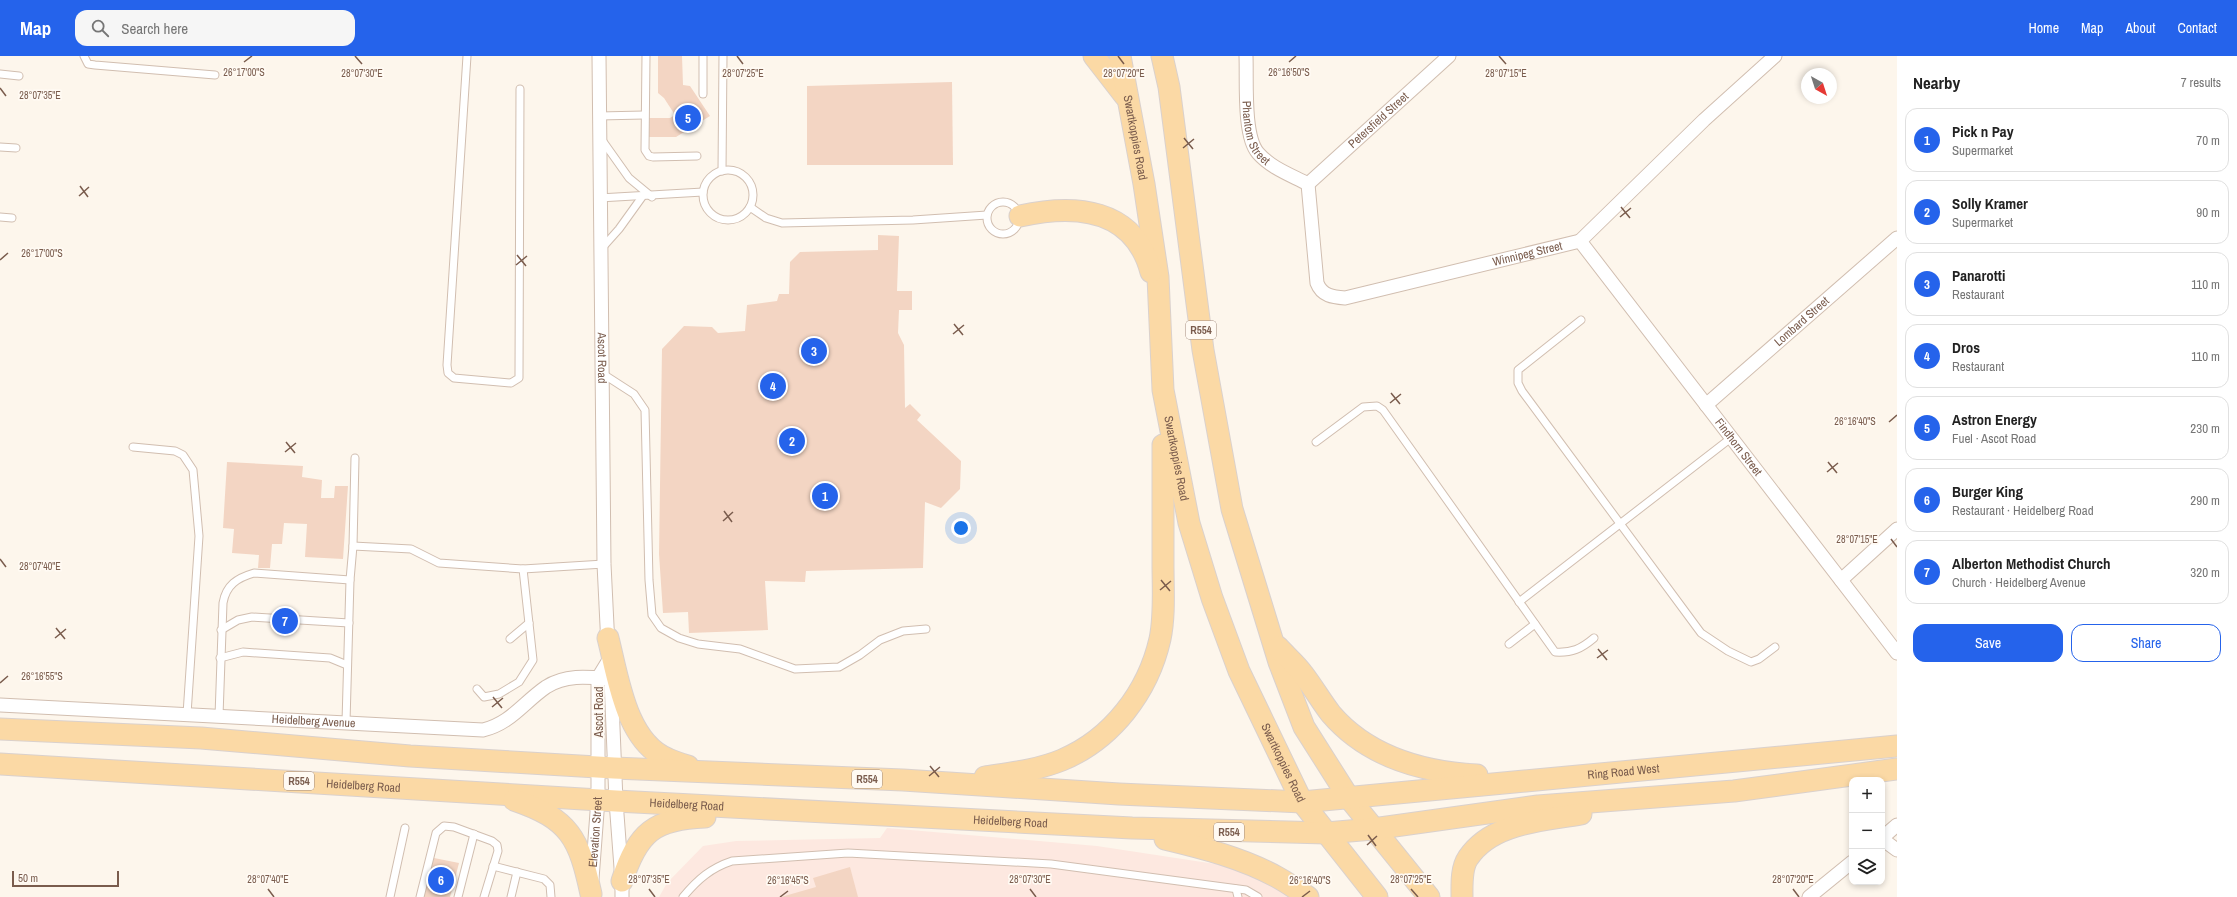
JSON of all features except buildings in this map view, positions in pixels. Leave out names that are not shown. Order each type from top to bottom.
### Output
[{"type":"main road","points":[[1094,56],[1128,100]]},
{"type":"main road","name":"Swartkoppies Road","points":[[1120,56],[1150,223],[1158,277],[1163,390],[1189,523],[1212,598],[1239,671],[1302,802],[1377,897]]},
{"type":"main road","name":"R554","points":[[1162,56],[1169,87],[1204,350],[1229,494],[1273,642],[1304,728],[1349,798],[1373,829]]},
{"type":"main road","points":[[1020,216],[1051,211],[1086,211],[1117,224],[1128,231],[1138,245],[1150,269],[1159,305]]},
{"type":"main road","points":[[947,783],[1026,771],[1062,760],[1095,741],[1119,720],[1137,696],[1149,672],[1160,639],[1164,607],[1163,390]]},
{"type":"main road","points":[[608,638],[626,710],[634,726],[654,750],[666,759],[710,773]]},
{"type":"main road","points":[[1273,642],[1302,673],[1318,697],[1350,732],[1400,762],[1433,771],[1539,778]]},
{"type":"main road","name":"R554","points":[[0,729],[201,738],[410,756],[710,773],[947,783],[1126,795],[1302,802],[1349,798]]},
{"type":"main road","name":"Ring Road West","points":[[1349,798],[1539,778],[1897,746]]},
{"type":"main road","name":"Heidelberg Road","points":[[0,764],[607,800],[1132,828],[1326,833],[1373,829]]},
{"type":"main road","points":[[1373,829],[1538,806],[1645,796],[1734,791],[1897,769]]},
{"type":"main road","points":[[490,792],[542,810],[563,825],[577,844],[585,867],[591,895]]},
{"type":"main road","points":[[1462,897],[1461,881],[1467,858],[1483,842],[1513,826],[1598,811],[1645,796]]},
{"type":"main road","points":[[622,889],[630,858],[635,848],[645,836],[664,823],[680,818],[810,811]]},
{"type":"main road","points":[[1132,828],[1213,851],[1257,867],[1278,877],[1308,897]]},
{"type":"main road","points":[[1373,829],[1429,897]]},
{"type":"street","name":"Ascot Road","points":[[599,56],[599,198],[602,248],[604,564],[609,660],[605,679],[607,767]]},
{"type":"street","name":"Phantom Street","points":[[1246,56],[1250,141],[1257,153],[1272,165],[1308,184]]},
{"type":"street","name":"Petersfield Street","points":[[1308,184],[1449,56]]},
{"type":"street","name":"Winnipeg Street","points":[[1308,184],[1317,283],[1325,294],[1334,297],[1345,298],[1580,241],[1704,120],[1775,56]]},
{"type":"street","name":"Lombard Street","points":[[1706,405],[1897,238]]},
{"type":"street","name":"Findhorn Street","points":[[1580,241],[1897,653]]},
{"type":"street","points":[[1841,580],[1897,529]]},
{"type":"street","name":"Heidelberg Avenue","points":[[0,705],[483,730],[505,722],[546,687],[554,683],[585,676],[605,679]]},
{"type":"street","name":"Elevation Street","points":[[591,895],[607,800],[607,767]]},
{"type":"street","name":"Elevation Street","points":[[607,767],[607,800],[622,889]]},
{"type":"street","points":[[1885,835],[1897,825]]},
{"type":"street","points":[[1885,840],[1897,850]]},
{"type":"street","points":[[1809,897],[1849,864]]},
{"type":"lane","points":[[84,56],[88,64],[95,65],[215,74]]},
{"type":"lane","points":[[467,56],[447,365],[448,373],[454,378],[511,383],[519,378],[520,89]]},
{"type":"lane","points":[[646,56],[644,115],[645,150],[649,156],[653,158],[697,156]]},
{"type":"lane","points":[[703,56],[703,94]]},
{"type":"lane","points":[[722,171],[723,56]]},
{"type":"lane","points":[[0,74],[19,76]]},
{"type":"lane","points":[[599,116],[644,115]]},
{"type":"lane","points":[[599,135],[621,169],[652,196]]},
{"type":"lane","points":[[0,147],[16,148]]},
{"type":"lane","points":[[722,171],[734,171],[748,180],[753,190],[750,206],[742,216],[734,220],[718,218],[706,208],[703,192],[710,178],[722,171]]},
{"type":"lane","points":[[599,198],[642,197],[703,192]]},
{"type":"lane","points":[[602,248],[619,229],[642,197]]},
{"type":"lane","points":[[1004,202],[1013,204],[1020,216],[1016,228],[1010,233],[1003,234],[996,233],[991,228],[987,215],[991,207],[1004,202]]},
{"type":"lane","points":[[750,206],[766,218],[782,222],[913,220],[987,215]]},
{"type":"lane","points":[[0,217],[12,218]]},
{"type":"lane","points":[[1581,320],[1518,370],[1518,383],[1701,633],[1751,662],[1775,647]]},
{"type":"lane","points":[[603,374],[634,394],[645,410],[649,580],[652,615],[661,628],[679,638],[698,644],[740,649],[795,669],[839,667],[860,655],[880,640],[903,631],[926,629]]},
{"type":"lane","points":[[1316,442],[1363,407],[1377,406],[1383,410],[1555,652],[1567,653],[1579,650],[1594,638]]},
{"type":"lane","points":[[1519,602],[1731,438]]},
{"type":"lane","points":[[133,447],[175,451],[183,455],[193,470],[199,536],[187,714]]},
{"type":"lane","points":[[346,722],[355,458]]},
{"type":"lane","points":[[353,546],[411,549],[439,562],[523,569],[604,564]]},
{"type":"lane","points":[[477,689],[484,697],[499,694],[519,682],[533,660],[523,569]]},
{"type":"lane","points":[[219,716],[221,630],[225,593],[230,585],[243,576],[254,573],[350,580]]},
{"type":"lane","points":[[221,630],[238,620],[252,617],[349,623]]},
{"type":"lane","points":[[510,639],[529,623]]},
{"type":"lane","points":[[1509,644],[1535,624]]},
{"type":"lane","points":[[220,658],[234,654],[251,653],[330,658],[348,665]]},
{"type":"lane","points":[[420,897],[436,833],[444,826],[492,840],[497,845],[498,851],[484,897]]},
{"type":"lane","points":[[390,897],[406,828]]},
{"type":"lane","points":[[458,897],[474,834]]},
{"type":"lane","points":[[683,897],[697,880],[716,866],[732,861],[848,853],[1051,864],[1246,890],[1258,897]]},
{"type":"lane","points":[[494,866],[544,879],[550,885],[551,897]]},
{"type":"lane","points":[[511,897],[517,872]]},
{"type":"lane","points":[[1236,889],[1238,897]]},
{"type":"shaded area","points":[[887,828],[1097,846],[1235,867],[1296,897],[659,897],[667,883],[703,846],[736,841],[880,838]]},
{"type":"place","name":"Astron Energy","points":[[688,118]]},
{"type":"place","name":"Panarotti","points":[[814,351]]},
{"type":"place","name":"Dros","points":[[773,386]]},
{"type":"place","name":"Solly Kramer","points":[[792,441]]},
{"type":"place","name":"Pick n Pay","points":[[825,496]]},
{"type":"place","name":"Alberton Methodist Church","points":[[285,621]]},
{"type":"place","name":"Burger King","points":[[441,880]]}]
